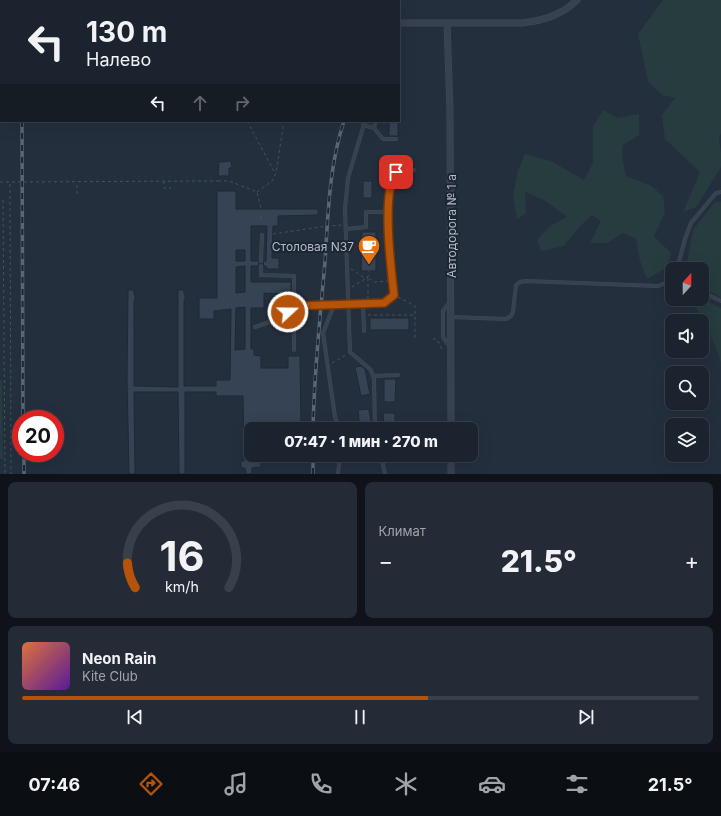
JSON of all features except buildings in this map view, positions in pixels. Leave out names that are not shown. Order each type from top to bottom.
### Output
[{"type":"street","points":[[400,23],[536,22],[561,13],[577,0]]},
{"type":"street","name":"Автодорога № 1 а","points":[[447,23],[450,111],[451,317],[449,350],[451,422]]},
{"type":"street","points":[[451,462],[451,474]]},
{"type":"lane","points":[[364,122],[348,178],[345,209],[347,289],[350,352],[371,370],[373,376],[375,422]]},
{"type":"lane","points":[[374,128],[376,122]]},
{"type":"lane","points":[[363,125],[374,128],[383,139],[396,139]]},
{"type":"lane","points":[[255,327],[281,318],[295,306],[384,303],[394,295],[390,253],[389,212],[392,178],[396,172],[414,170]]},
{"type":"lane","points":[[679,262],[691,223],[716,194],[721,192]]},
{"type":"lane","points":[[346,227],[366,228],[366,212],[389,212]]},
{"type":"lane","points":[[261,261],[262,235]]},
{"type":"lane","points":[[261,266],[261,274],[294,276],[294,350]]},
{"type":"lane","points":[[451,317],[506,319],[511,316],[513,312],[516,285],[520,282],[526,281],[658,286],[665,283]]},
{"type":"lane","points":[[709,295],[721,301]]},
{"type":"lane","points":[[449,350],[442,337],[443,311],[451,299]]},
{"type":"lane","points":[[334,304],[323,333],[337,422]]},
{"type":"lane","points":[[363,304],[364,331]]},
{"type":"lane","points":[[373,376],[398,375]]},
{"type":"lane","points":[[338,474],[339,462]]},
{"type":"lane","points":[[382,462],[385,474]]},
{"type":"path","points":[[248,122],[276,173]]},
{"type":"path","points":[[257,192],[272,181],[276,173],[284,122]]},
{"type":"path","points":[[164,181],[164,188],[171,188]]},
{"type":"path","points":[[0,182],[229,181],[257,192]]},
{"type":"path","points":[[77,182],[77,194]]},
{"type":"path","points":[[10,184],[11,474]]},
{"type":"path","points":[[257,192],[261,209]]},
{"type":"path","points":[[3,200],[5,474]]},
{"type":"path","points":[[261,216],[261,222]]},
{"type":"path","points":[[273,234],[328,226],[346,227]]},
{"type":"path","points":[[347,266],[363,277],[368,277],[374,282],[392,281]]},
{"type":"path","points":[[368,303],[369,271]]},
{"type":"path","points":[[347,289],[368,277]]},
{"type":"path","points":[[394,295],[415,306],[415,338]]},
{"type":"path","points":[[363,315],[415,315]]},
{"type":"path","points":[[433,339],[437,339],[441,348],[449,350]]},
{"type":"path","points":[[328,365],[346,355]]},
{"type":"green space","points":[[663,0],[721,0],[721,133],[719,138],[721,167],[696,207],[683,212],[700,172],[665,139],[662,115],[675,98],[662,95],[648,81],[638,34]]},
{"type":"green space","points":[[603,110],[617,118],[639,114],[639,135],[623,145],[622,157],[626,176],[650,185],[663,196],[665,212],[654,236],[671,253],[669,262],[665,262],[665,269],[647,279],[640,261],[636,239],[623,233],[607,243],[590,243],[601,221],[592,215],[578,228],[564,246],[541,251],[537,240],[550,226],[567,217],[544,200],[525,192],[526,213],[517,219],[513,196],[518,170],[525,154],[551,161],[584,180],[593,163],[593,127]]},
{"type":"green space","points":[[715,202],[721,202],[721,298],[709,290],[709,262],[687,262],[693,230]]},
{"type":"green space","points":[[709,302],[721,308],[721,363],[716,347],[709,333],[709,314],[700,314],[696,306],[709,306]]},
{"type":"green space","points":[[0,380],[2,380],[3,459],[0,459]]},
{"type":"railway","points":[[22,122],[23,410]]},
{"type":"railway","points":[[313,422],[328,209],[335,155],[344,122]]},
{"type":"railway","points":[[24,462],[24,474]]},
{"type":"railway","points":[[313,462],[313,474]]},
{"type":"place","name":"Столовая N37","points":[[369,266]]},
{"type":"route","points":[[288,312],[295,306],[384,303],[394,295],[390,253],[389,200],[392,178],[396,172]]}]
